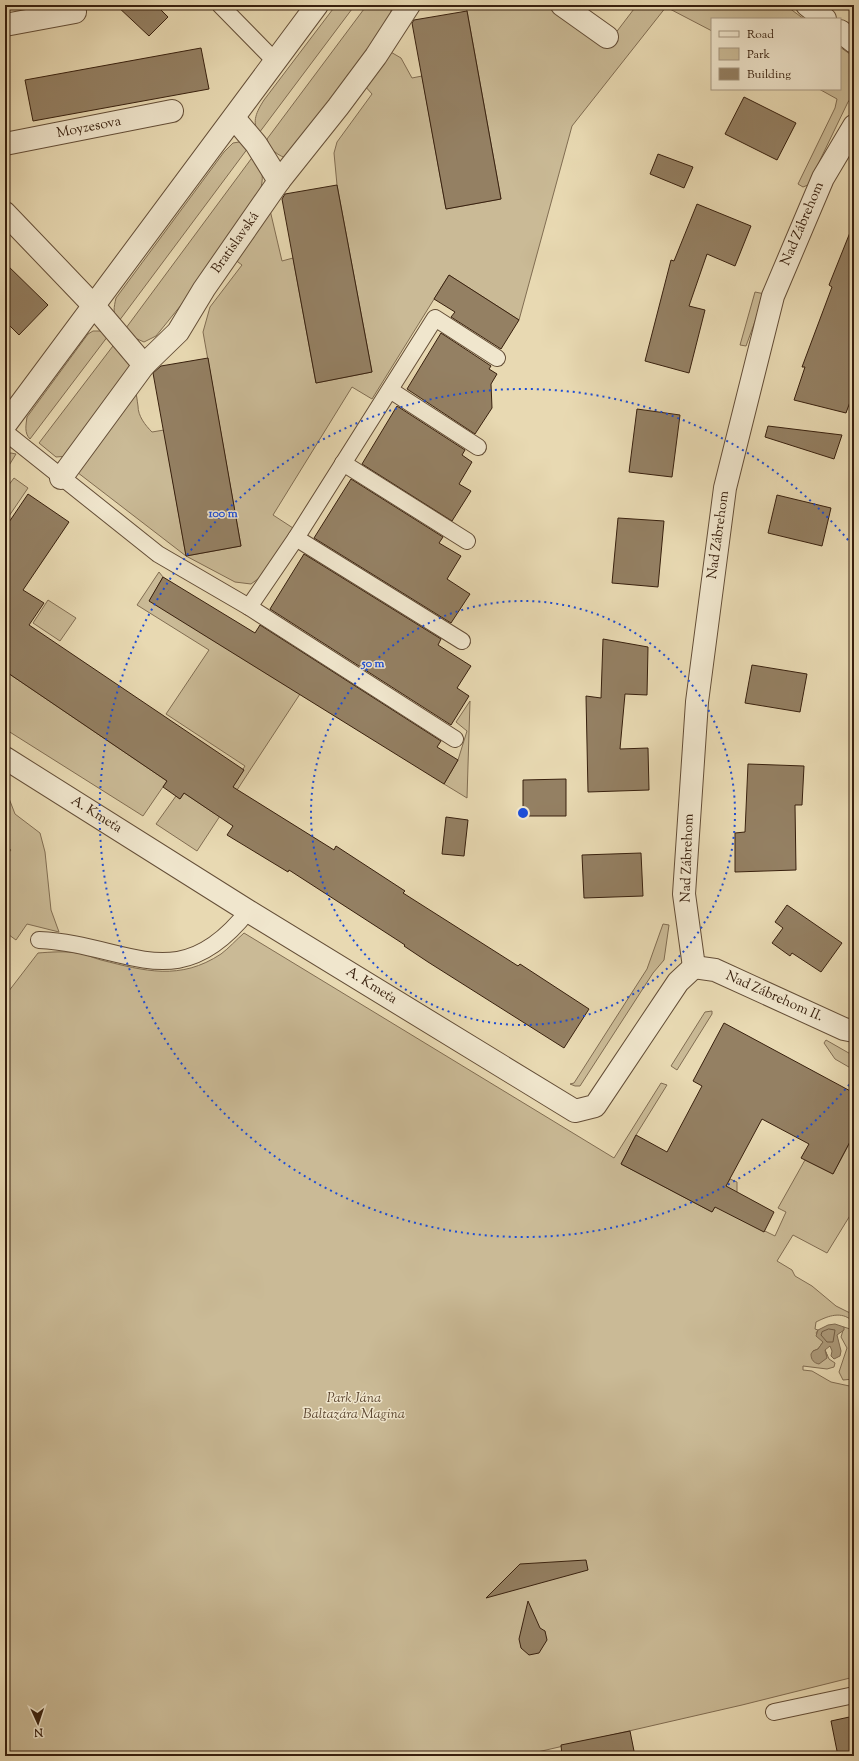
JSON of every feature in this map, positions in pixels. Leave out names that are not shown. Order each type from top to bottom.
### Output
[{"type":"street","points":[[5,425],[317,5]]},
{"type":"street","name":"Bratislavská","points":[[61,478],[144,365],[178,332],[204,289],[279,181],[338,107],[376,56],[409,5]]},
{"type":"street","points":[[562,5],[608,37]]},
{"type":"street","points":[[807,5],[824,18]]},
{"type":"street","points":[[5,25],[75,12]]},
{"type":"street","points":[[841,32],[854,42]]},
{"type":"street","name":"Moyzesova","points":[[5,144],[172,111]]},
{"type":"street","points":[[234,118],[256,144],[279,181]]},
{"type":"street","name":"Nad Zábrehom","points":[[694,967],[684,894],[697,702],[725,488],[773,296],[823,178],[854,126]]},
{"type":"street","points":[[5,213],[94,306],[144,365]]},
{"type":"street","name":"A. Kmeťa","points":[[5,758],[248,911],[575,1111],[595,1106],[678,982],[694,967]]},
{"type":"street","name":"Nad Zábrehom II.","points":[[694,967],[715,970],[851,1032]]},
{"type":"lane","points":[[220,5],[275,61]]},
{"type":"lane","points":[[249,607],[296,538],[435,318],[497,358]]},
{"type":"lane","points":[[390,390],[478,447]]},
{"type":"lane","points":[[5,432],[158,554],[249,607],[456,738]]},
{"type":"lane","points":[[343,463],[467,540]]},
{"type":"lane","points":[[296,538],[462,641]]},
{"type":"lane","points":[[39,940],[58,941],[139,960],[164,962],[188,958],[207,949],[235,928],[248,911]]},
{"type":"lane","points":[[774,1712],[854,1695]]},
{"type":"green space","points":[[336,5],[355,5],[259,133],[255,125],[255,121],[261,104]]},
{"type":"green space","points":[[367,5],[392,5],[389,22],[289,159],[281,156],[272,149],[267,139]]},
{"type":"green space","points":[[466,5],[545,5],[605,47],[637,5],[785,5],[803,18],[711,18],[711,30],[666,7],[572,126],[519,320],[449,275],[372,399],[352,387],[273,515],[293,528],[262,576],[251,584],[235,582],[186,556],[241,546],[203,332],[210,307],[242,265],[234,259],[270,210],[282,261],[293,258],[316,383],[372,372],[337,185],[334,153],[337,142],[372,94],[364,85],[389,51],[401,58],[412,78],[422,76],[446,209],[501,199]]},
{"type":"green space","points":[[841,48],[854,57],[854,94],[848,102],[808,185],[803,187],[798,184],[835,108],[837,99],[821,90],[841,90]]},
{"type":"green space","points":[[239,142],[245,144],[248,148],[119,321],[114,313],[116,298],[224,152],[233,143]]},
{"type":"green space","points":[[254,155],[262,170],[261,188],[211,268],[156,336],[144,342],[135,338],[126,328]]},
{"type":"green space","points":[[755,292],[765,294],[746,346],[740,345]]},
{"type":"green space","points":[[93,331],[100,331],[108,336],[30,439],[26,432],[27,417],[88,334]]},
{"type":"green space","points":[[116,342],[130,363],[132,375],[69,456],[56,457],[39,443]]},
{"type":"green space","points":[[135,390],[138,410],[144,423],[152,432],[164,430],[186,556],[73,469]]},
{"type":"green space","points":[[5,454],[16,454],[5,472]]},
{"type":"green space","points":[[14,478],[28,488],[5,522],[5,490]]},
{"type":"green space","points":[[159,572],[163,577],[150,600],[300,694],[197,851],[156,824],[176,796],[180,799],[184,793],[214,813],[245,766],[166,714],[209,650],[137,605]]},
{"type":"green space","points":[[48,600],[76,618],[60,641],[33,623]]},
{"type":"green space","points":[[5,671],[167,781],[143,816],[5,729]]},
{"type":"green space","points":[[470,701],[467,798],[444,784],[458,760],[467,731],[456,722]]},
{"type":"green space","points":[[5,788],[15,814],[40,833],[45,852],[51,910],[59,932],[27,924],[16,940],[5,932],[5,857],[11,850],[5,845]]},
{"type":"green space","points":[[663,924],[669,925],[664,960],[653,973],[580,1086],[570,1084],[574,1083],[647,969]]},
{"type":"green space","name":"Park Jána Baltazára Magina","points":[[244,933],[614,1158],[661,1083],[667,1085],[636,1135],[621,1164],[712,1212],[730,1179],[737,1182],[737,1193],[726,1212],[775,1236],[786,1212],[778,1208],[805,1160],[833,1174],[854,1135],[854,1209],[827,1253],[793,1235],[777,1261],[792,1270],[795,1276],[812,1286],[836,1306],[854,1315],[854,1379],[843,1380],[839,1372],[847,1348],[841,1337],[844,1327],[850,1329],[853,1325],[850,1319],[841,1315],[828,1317],[816,1322],[815,1329],[818,1330],[816,1333],[823,1342],[818,1349],[813,1351],[827,1355],[825,1350],[829,1359],[835,1363],[834,1367],[827,1369],[803,1366],[803,1370],[812,1371],[831,1382],[854,1387],[854,1677],[742,1705],[520,1756],[5,1756],[5,996],[38,953],[78,953],[133,968],[177,971],[191,968],[221,954]]},
{"type":"green space","points":[[712,1011],[712,1014],[677,1070],[671,1066],[705,1012]]},
{"type":"green space","points":[[826,1040],[854,1056],[854,1070],[835,1059],[824,1043]]},
{"type":"water","points":[[835,1324],[844,1327],[844,1330],[837,1335],[841,1351],[840,1356],[834,1359],[831,1356],[832,1351],[830,1346],[825,1350],[827,1358],[819,1364],[816,1363],[812,1360],[811,1354],[813,1351],[818,1349],[823,1342],[816,1336],[818,1330],[828,1325]]},
{"type":"building","points":[[116,5],[156,5],[168,17],[149,36]]},
{"type":"building","points":[[467,11],[501,199],[446,209],[412,23],[414,20]]},
{"type":"building","points":[[201,48],[209,89],[33,121],[25,80]]},
{"type":"building","points":[[744,97],[796,123],[777,160],[725,134]]},
{"type":"building","points":[[658,154],[693,167],[684,188],[650,174]]},
{"type":"building","points":[[337,185],[372,372],[316,383],[282,199],[285,194]]},
{"type":"building","points":[[697,204],[751,226],[735,266],[707,254],[689,306],[705,310],[689,373],[645,361],[671,260],[674,261]]},
{"type":"building","points":[[853,225],[854,391],[846,413],[794,400],[805,367],[802,367],[832,287],[829,285]]},
{"type":"building","points":[[5,263],[48,305],[19,335],[5,321]]},
{"type":"building","points":[[449,275],[519,320],[501,349],[451,317],[455,312],[434,299]]},
{"type":"building","points":[[441,333],[491,366],[489,369],[497,374],[491,384],[492,408],[475,434],[407,389]]},
{"type":"building","points":[[208,358],[241,546],[186,556],[153,373],[161,366]]},
{"type":"building","points":[[397,406],[465,450],[462,455],[472,462],[459,484],[471,491],[452,521],[362,464]]},
{"type":"building","points":[[637,409],[680,415],[672,477],[629,472]]},
{"type":"building","points":[[768,426],[842,435],[834,459],[765,437]]},
{"type":"building","points":[[351,479],[443,537],[439,543],[461,556],[447,579],[470,594],[451,623],[314,538]]},
{"type":"building","points":[[28,494],[69,522],[23,590],[44,603],[29,625],[244,770],[233,787],[334,850],[336,846],[405,891],[403,893],[518,966],[520,964],[589,1009],[564,1048],[428,962],[404,946],[405,945],[289,870],[288,872],[227,835],[233,826],[184,793],[180,799],[163,787],[167,781],[5,671],[5,528]]},
{"type":"building","points":[[777,495],[831,508],[822,546],[768,533]]},
{"type":"building","points":[[618,518],[664,521],[658,587],[612,583]]},
{"type":"building","points":[[304,554],[441,639],[438,645],[471,666],[457,688],[469,696],[451,725],[270,609]]},
{"type":"building","points":[[163,577],[255,633],[260,625],[441,741],[437,747],[458,760],[444,784],[149,601]]},
{"type":"building","points":[[603,639],[648,647],[647,695],[625,694],[620,749],[648,748],[649,790],[588,792],[586,696],[601,698]]},
{"type":"building","points":[[752,665],[807,674],[800,712],[745,703]]},
{"type":"building","points":[[748,764],[804,766],[802,805],[795,805],[796,870],[735,872],[735,833],[745,832]]},
{"type":"building","points":[[566,779],[566,816],[523,816],[523,780]]},
{"type":"building","points":[[446,817],[468,820],[464,856],[442,854]]},
{"type":"building","points":[[641,853],[643,896],[584,898],[582,855]]},
{"type":"building","points":[[787,905],[842,943],[821,972],[792,953],[790,956],[772,943],[783,928],[775,922]]},
{"type":"building","points":[[724,1023],[854,1093],[854,1134],[833,1174],[801,1158],[809,1144],[762,1119],[726,1186],[774,1212],[764,1232],[715,1207],[712,1212],[621,1164],[636,1135],[667,1152],[702,1086],[693,1081]]},
{"type":"building","points":[[586,1560],[588,1570],[486,1598],[520,1564]]},
{"type":"building","points":[[528,1601],[540,1628],[545,1631],[547,1640],[539,1653],[529,1655],[521,1648],[519,1639]]},
{"type":"building","points":[[854,1716],[854,1756],[838,1756],[831,1721]]},
{"type":"building","points":[[630,1731],[635,1756],[562,1756],[561,1745]]}]
